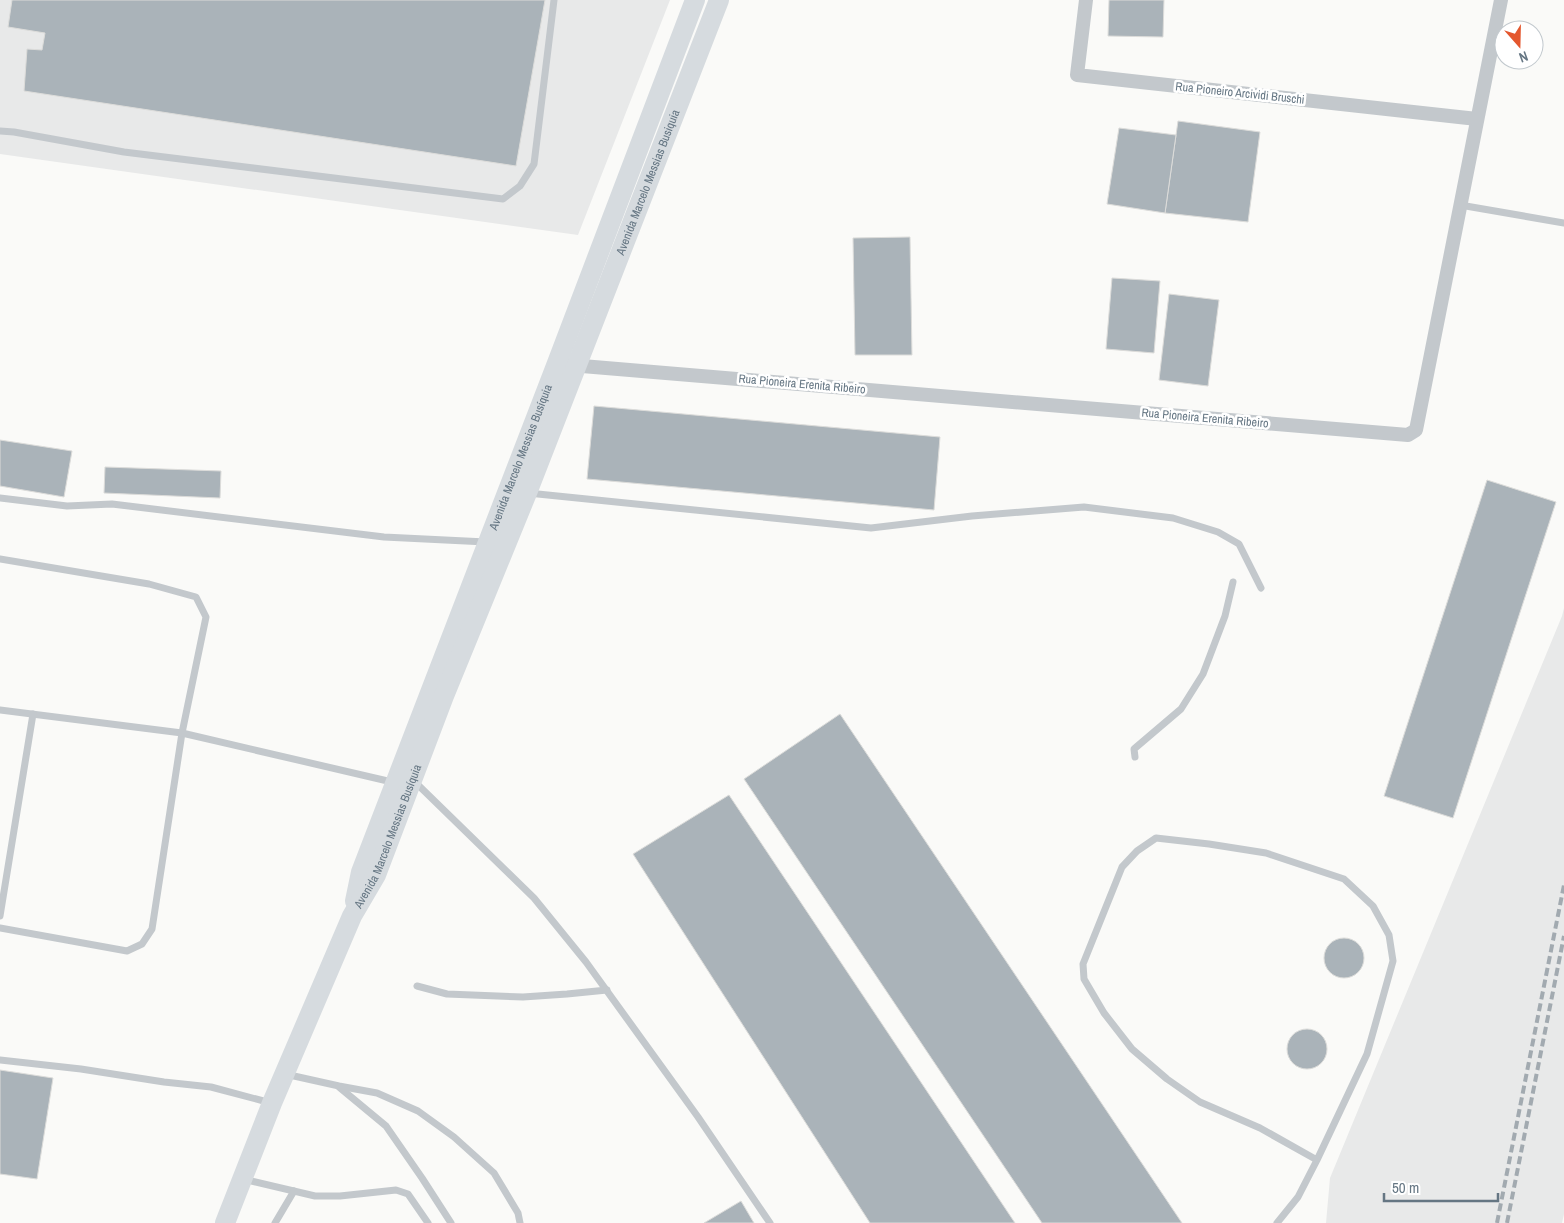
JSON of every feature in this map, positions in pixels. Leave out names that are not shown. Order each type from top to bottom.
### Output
[{"type":"street","name":"Avenida Marcelo Messias Busíquia","points":[[225,1223],[272,1103],[352,916],[360,872],[404,781],[436,694],[497,543],[557,363],[695,0]]},
{"type":"street","name":"Avenida Marcelo Messias Busiquia","points":[[577,365],[718,0]]},
{"type":"street","name":"Rua Pioneiro Arcividi Bruschi","points":[[1086,0],[1077,75],[1478,119]]},
{"type":"street","name":"Rua Pioneira Erenita Ribeiro","points":[[557,363],[1408,435],[1416,430],[1501,0]]},
{"type":"street","name":"Avenida Marcelo Messias Busíquia","points":[[497,543],[527,493],[577,365]]},
{"type":"lane","points":[[0,131],[124,152],[503,199],[520,186],[534,164],[554,0]]},
{"type":"lane","points":[[1460,205],[1564,223]]},
{"type":"lane","points":[[527,493],[871,528],[972,516],[1084,507],[1174,518],[1218,532],[1239,544],[1262,588]]},
{"type":"lane","points":[[0,498],[67,506],[112,504],[384,537],[497,543]]},
{"type":"lane","points":[[0,559],[149,584],[196,597],[206,617],[182,733],[152,929],[142,944],[127,951],[0,928]]},
{"type":"lane","points":[[1135,757],[1134,750],[1181,709],[1203,674],[1225,616],[1233,582]]},
{"type":"lane","points":[[0,710],[182,733],[404,781],[534,898],[607,990],[720,1147],[770,1223]]},
{"type":"lane","points":[[0,916],[33,714]]},
{"type":"lane","points":[[1277,1223],[1298,1197],[1317,1160],[1366,1054],[1393,961],[1389,935],[1373,906],[1344,880],[1266,853],[1156,838],[1137,851],[1122,866],[1083,964],[1084,979],[1104,1013],[1132,1050],[1167,1080],[1200,1102],[1260,1128],[1317,1160]]},
{"type":"lane","points":[[417,986],[446,994],[523,997],[607,990]]},
{"type":"lane","points":[[0,1060],[211,1087],[272,1103]]},
{"type":"lane","points":[[285,1074],[377,1093],[418,1111],[454,1137],[494,1173],[518,1213],[520,1223]]},
{"type":"lane","points":[[339,1086],[386,1126],[451,1223]]},
{"type":"lane","points":[[243,1178],[315,1196],[340,1196],[396,1190],[408,1194],[428,1223]]},
{"type":"lane","points":[[276,1223],[294,1190]]},
{"type":"shaded area","points":[[0,0],[670,0],[578,235],[0,154]]},
{"type":"shaded area","points":[[1564,608],[1564,1214],[1562,1223],[1326,1223],[1330,1178]]},
{"type":"building","points":[[12,0],[545,0],[516,166],[24,91],[27,49],[42,50],[45,33],[8,27]]},
{"type":"building","points":[[1109,0],[1164,0],[1163,37],[1108,36]]},
{"type":"building","points":[[1178,121],[1260,132],[1248,222],[1165,213]]},
{"type":"building","points":[[1119,128],[1176,135],[1165,213],[1107,204]]},
{"type":"building","points":[[910,237],[912,355],[855,355],[853,238]]},
{"type":"building","points":[[1112,278],[1160,281],[1154,353],[1106,349]]},
{"type":"building","points":[[1169,294],[1219,300],[1208,386],[1159,380]]},
{"type":"building","points":[[594,406],[940,437],[934,510],[587,479]]},
{"type":"building","points":[[0,440],[72,451],[64,497],[0,486]]},
{"type":"building","points":[[105,467],[221,471],[220,498],[104,493]]},
{"type":"building","points":[[1487,480],[1556,502],[1453,818],[1384,796]]},
{"type":"building","points":[[840,714],[1182,1223],[1042,1223],[744,779]]},
{"type":"building","points":[[729,795],[1015,1223],[870,1223],[633,854]]},
{"type":"building","points":[[1340,938],[1348,938],[1355,941],[1361,947],[1364,958],[1361,969],[1355,975],[1348,978],[1340,978],[1333,975],[1327,969],[1324,962],[1324,954],[1327,947],[1333,941]]},
{"type":"building","points":[[1303,1029],[1311,1029],[1318,1032],[1324,1038],[1327,1049],[1324,1060],[1318,1066],[1311,1069],[1303,1069],[1296,1066],[1290,1060],[1287,1053],[1287,1045],[1290,1038],[1296,1032]]},
{"type":"building","points":[[0,1070],[53,1078],[37,1179],[0,1174]]},
{"type":"building","points":[[741,1201],[754,1223],[704,1223]]},
{"type":"railway","points":[[1497,1223],[1564,885]]},
{"type":"railway","points":[[1507,1223],[1564,936]]}]
